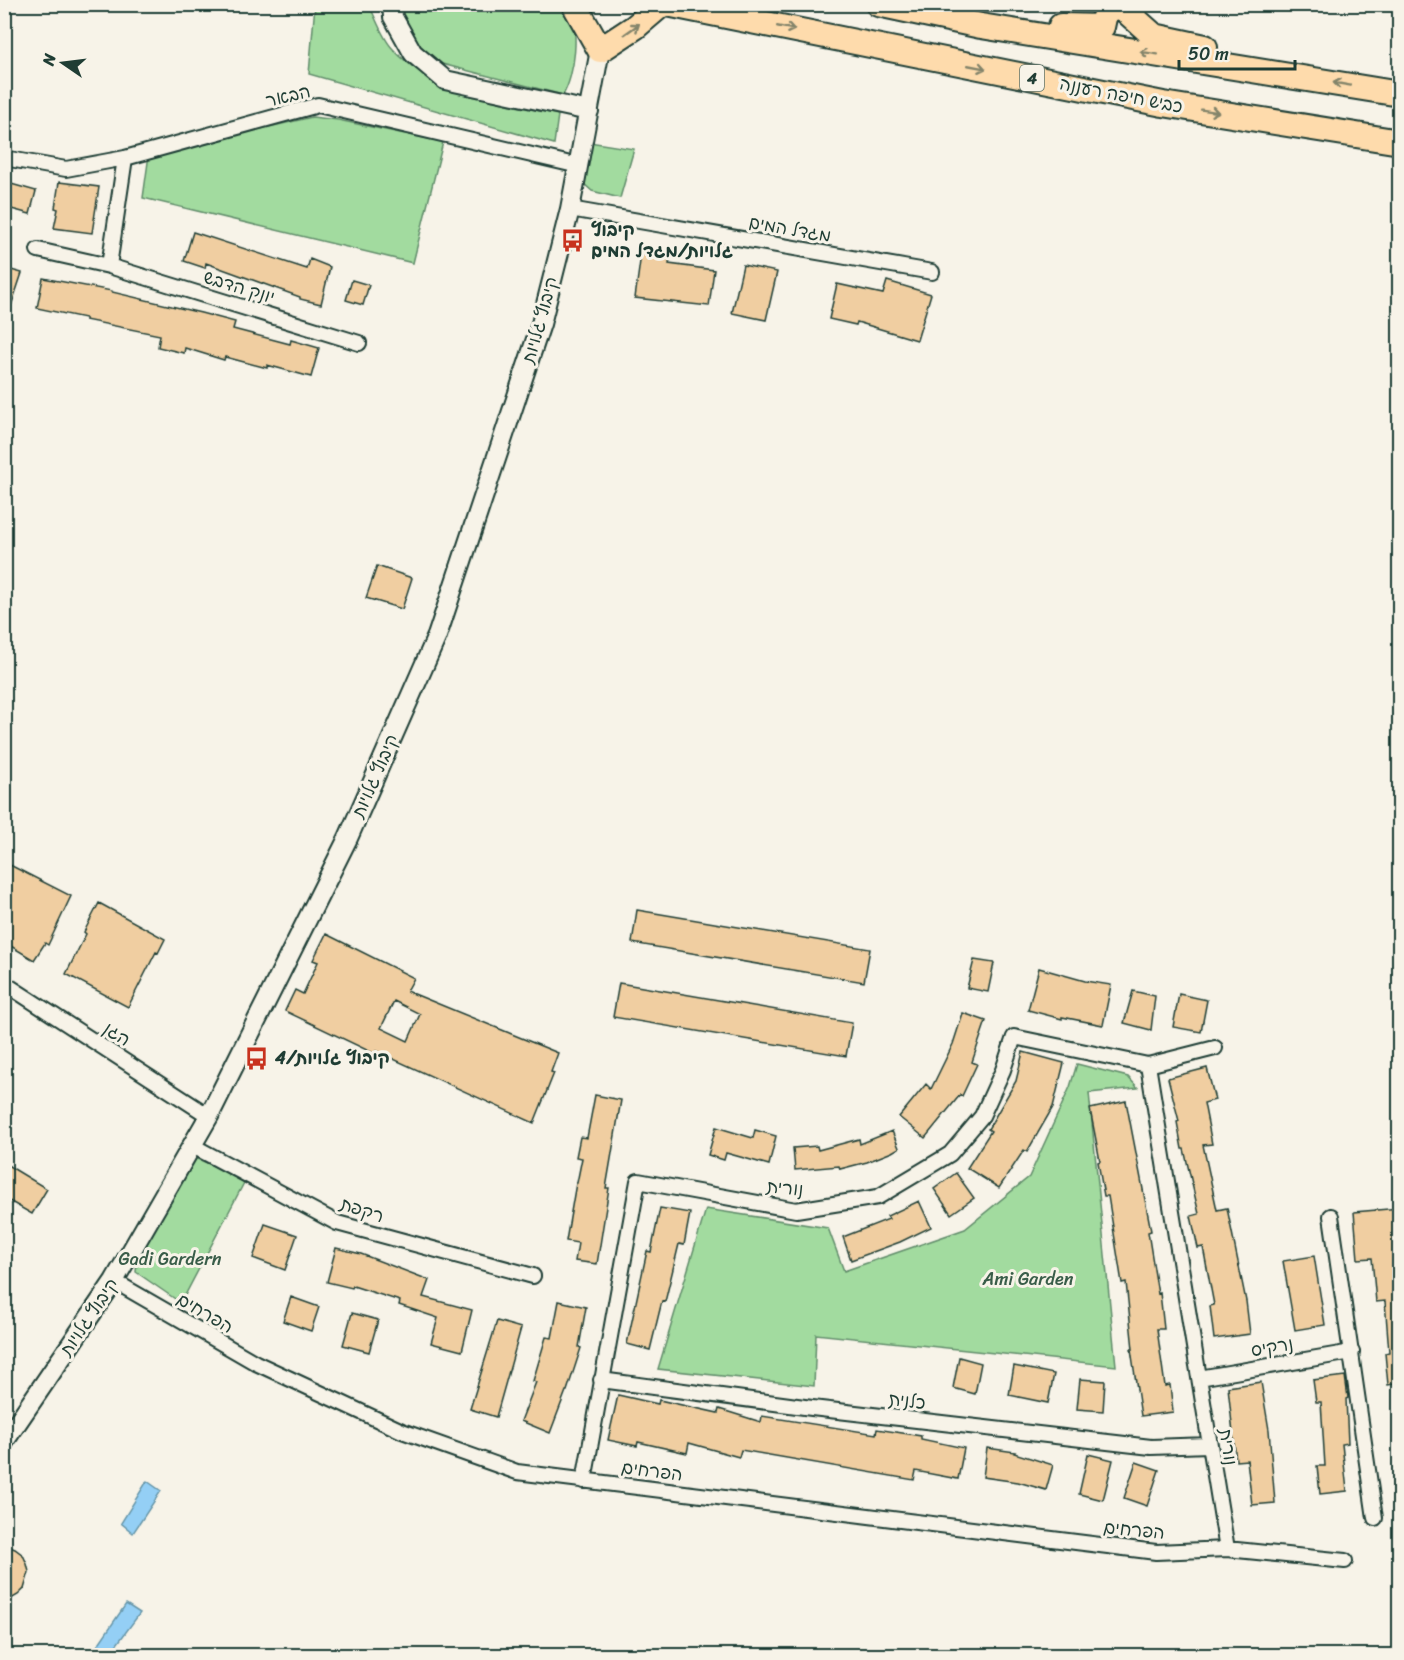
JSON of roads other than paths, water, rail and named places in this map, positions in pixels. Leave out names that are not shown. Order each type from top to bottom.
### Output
[{"type":"highway","points":[[574,4],[600,50],[635,27],[662,4]]},
{"type":"highway","name":"כביש חיפה רעננה","points":[[667,4],[1163,104],[1400,142]]},
{"type":"highway","points":[[878,4],[981,26],[1400,94]]},
{"type":"highway","points":[[981,26],[1102,27],[1107,4]]},
{"type":"highway","points":[[1118,4],[1154,36],[1252,57],[1299,77]]},
{"type":"street","points":[[392,4],[393,18],[413,53],[445,80],[589,111]]},
{"type":"street","name":"קיבוץ גלויות","points":[[4,1442],[114,1281],[193,1146],[348,838],[437,636],[541,324],[570,209],[600,50]]},
{"type":"street","name":"הבאר","points":[[4,158],[66,169],[125,158],[318,105],[579,166]]},
{"type":"street","points":[[109,266],[125,158]]},
{"type":"street","name":"מגדל המים","points":[[570,209],[932,272]]},
{"type":"street","name":"יונק הדבש","points":[[38,250],[109,266],[359,343]]},
{"type":"street","name":"הגן","points":[[4,983],[209,1116]]},
{"type":"street","name":"נורית","points":[[584,1481],[638,1181],[796,1210],[878,1197],[950,1154],[963,1139],[982,1116],[1003,1070],[1014,1036],[1148,1065],[1215,1048]]},
{"type":"street","name":"נורית","points":[[1148,1065],[1227,1549]]},
{"type":"street","name":"רקפת","points":[[193,1146],[338,1223],[533,1276]]},
{"type":"street","points":[[1331,1216],[1376,1518]]},
{"type":"street","name":"הפרחים","points":[[114,1281],[256,1363],[402,1431],[517,1472],[1156,1552],[1227,1549],[1345,1561]]},
{"type":"street","name":"נרקיס","points":[[1199,1378],[1352,1352]]},
{"type":"street","name":"כלנית","points":[[601,1380],[812,1408],[1151,1447],[1209,1445]]},
{"type":"water","points":[[147,1481],[161,1491],[133,1533],[121,1523]]},
{"type":"water","points":[[126,1604],[140,1613],[109,1655],[91,1655]]},
{"type":"place","name":"קיבוץ גלויות/מגדל המים","points":[[573,240]]},
{"type":"place","name":"קיבוץ גלויות/4","points":[[257,1058]]},
{"type":"park label","name":"Gadi Gardern","points":[[170,1259]]},
{"type":"park label","name":"Ami Garden","points":[[1028,1279]]}]
